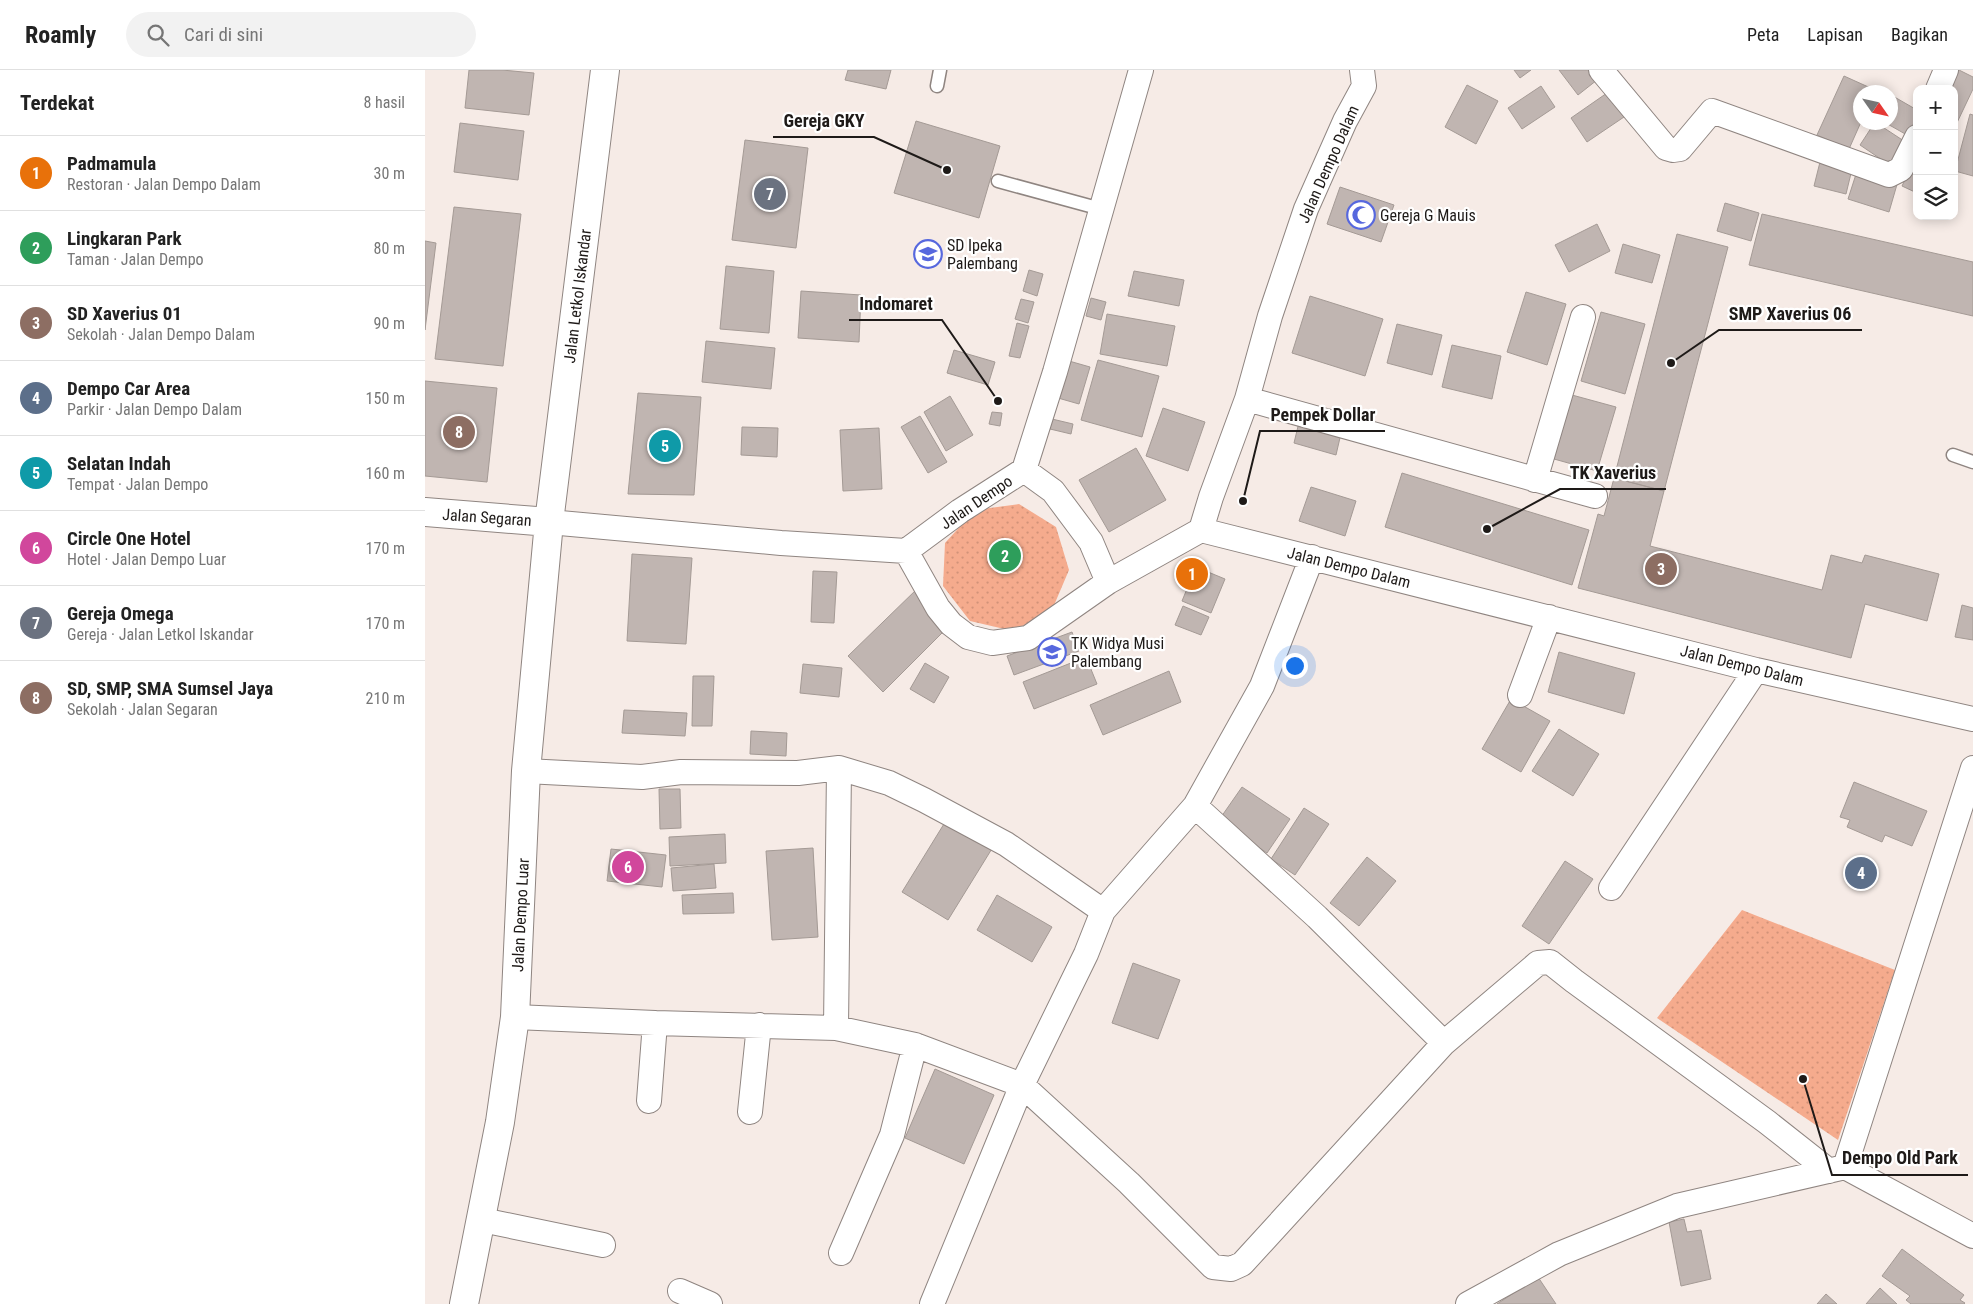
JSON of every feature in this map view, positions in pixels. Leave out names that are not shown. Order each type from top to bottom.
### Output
[{"type":"street","name":"Jalan Letkol Iskandar","points":[[549,522],[605,70]]},
{"type":"street","name":"Jalan Dempo","points":[[906,551],[960,511],[1024,470],[1055,372],[1141,70]]},
{"type":"street","name":"Jalan Dempo Dalam","points":[[1362,70],[1364,86],[1345,121],[1306,210],[1270,316],[1247,399],[1201,530],[1755,670],[1973,720]]},
{"type":"street","points":[[1601,70],[1666,148],[1673,150],[1680,149],[1712,111],[1889,175],[1901,169],[1913,145]]},
{"type":"street","points":[[1940,85],[1946,70]]},
{"type":"street","points":[[1535,480],[1583,317]]},
{"type":"street","points":[[1247,399],[1595,496]]},
{"type":"street","points":[[1024,470],[1053,491],[1091,542],[1108,582]]},
{"type":"street","name":"Jalan Segaran","points":[[425,512],[549,522]]},
{"type":"street","points":[[549,522],[906,551],[938,608],[951,624],[968,637],[992,643],[1028,638],[1108,582],[1201,530]]},
{"type":"street","name":"Jalan Dempo Luar","points":[[464,1304],[500,1122],[515,1017],[527,771],[549,522]]},
{"type":"street","points":[[932,1304],[1022,1084],[1086,954],[1103,911],[1195,806],[1262,686],[1312,557]]},
{"type":"street","points":[[1520,695],[1549,617]]},
{"type":"street","points":[[1611,888],[1755,670]]},
{"type":"street","points":[[836,1028],[839,768]]},
{"type":"street","points":[[527,771],[642,777],[681,772],[798,773],[839,768],[889,783],[990,835],[1103,911]]},
{"type":"street","points":[[1837,1169],[1973,768]]},
{"type":"street","points":[[1195,806],[1317,917],[1444,1043]]},
{"type":"street","points":[[515,1017],[655,1024],[836,1028],[915,1045],[1022,1084],[1129,1183],[1213,1267],[1231,1270],[1242,1264],[1444,1043],[1538,963],[1550,962],[1767,1122],[1837,1169],[1973,1236]]},
{"type":"street","points":[[649,1101],[655,1024]]},
{"type":"street","points":[[749,1112],[759,1025]]},
{"type":"street","points":[[841,1253],[892,1135],[915,1045]]},
{"type":"street","points":[[1467,1304],[1559,1254],[1677,1206],[1837,1169]]},
{"type":"street","points":[[482,1220],[603,1245]]},
{"type":"street","points":[[680,1291],[710,1304]]},
{"type":"lane","points":[[937,86],[940,70]]},
{"type":"lane","points":[[998,181],[1101,209]]},
{"type":"lane","points":[[1953,455],[1973,462]]},
{"type":"shaded area","points":[[1019,504],[1056,527],[1069,570],[1052,610],[1013,631],[970,621],[943,586],[945,543],[975,510]]},
{"type":"shaded area","points":[[1742,910],[1895,970],[1838,1140],[1657,1018]]},
{"type":"building","points":[[469,70],[502,70],[534,73],[529,115],[465,108]]},
{"type":"building","points":[[848,70],[891,70],[886,89],[845,80]]},
{"type":"building","points":[[1514,70],[1531,70],[1520,78]]},
{"type":"building","points":[[1559,70],[1589,70],[1597,80],[1578,95]]},
{"type":"building","points":[[1954,70],[1959,70],[1973,77],[1973,89],[1958,121],[1958,85],[1947,85]]},
{"type":"building","points":[[1844,76],[1864,85],[1853,85],[1853,130],[1857,130],[1849,149],[1817,135]]},
{"type":"building","points":[[1467,85],[1498,101],[1476,144],[1445,127]]},
{"type":"building","points":[[1541,86],[1555,107],[1522,129],[1508,108]]},
{"type":"building","points":[[1607,93],[1624,117],[1587,142],[1571,118]]},
{"type":"building","points":[[1898,99],[1913,108],[1913,125],[1907,135],[1898,130]]},
{"type":"building","points":[[1970,114],[1973,115],[1973,176],[1958,172],[1958,160]]},
{"type":"building","points":[[916,121],[1000,146],[979,218],[894,193]]},
{"type":"building","points":[[460,123],[524,131],[518,180],[454,172]]},
{"type":"building","points":[[1870,130],[1887,130],[1907,143],[1891,166],[1860,145]]},
{"type":"building","points":[[745,140],[808,148],[796,248],[732,240]]},
{"type":"building","points":[[1821,158],[1853,165],[1846,194],[1814,186]]},
{"type":"building","points":[[1913,163],[1913,191],[1902,186]]},
{"type":"building","points":[[1858,168],[1898,181],[1889,212],[1848,199]]},
{"type":"building","name":"Gereja G Mauis","points":[[1340,187],[1394,205],[1381,242],[1327,224]]},
{"type":"building","points":[[1725,203],[1759,213],[1751,241],[1717,231]]},
{"type":"building","points":[[454,207],[521,214],[503,366],[435,359]]},
{"type":"building","points":[[1762,214],[1973,262],[1973,316],[1749,265]]},
{"type":"building","points":[[1597,224],[1610,251],[1569,272],[1555,245]]},
{"type":"building","points":[[1677,234],[1728,247],[1664,491],[1614,478]]},
{"type":"building","points":[[425,241],[436,243],[425,330]]},
{"type":"building","points":[[1623,244],[1660,255],[1652,283],[1615,273]]},
{"type":"building","points":[[726,266],[774,271],[769,333],[720,329]]},
{"type":"building","points":[[1029,270],[1043,274],[1037,296],[1023,291]]},
{"type":"building","points":[[1134,271],[1184,280],[1179,306],[1128,296]]},
{"type":"building","points":[[801,291],[861,295],[859,342],[798,338]]},
{"type":"building","points":[[1526,292],[1566,304],[1547,365],[1507,352]]},
{"type":"building","points":[[1310,296],[1383,319],[1365,376],[1292,353]]},
{"type":"building","points":[[1091,298],[1106,302],[1101,320],[1086,316]]},
{"type":"building","points":[[1021,299],[1034,302],[1028,323],[1015,319]]},
{"type":"building","points":[[1601,312],[1645,324],[1625,394],[1581,381]]},
{"type":"building","points":[[1107,314],[1175,326],[1167,366],[1100,354]]},
{"type":"building","points":[[1017,323],[1029,326],[1020,358],[1009,356]]},
{"type":"building","points":[[1397,324],[1442,335],[1432,375],[1387,363]]},
{"type":"building","points":[[706,341],[775,348],[771,389],[702,382]]},
{"type":"building","points":[[1452,345],[1501,356],[1492,399],[1442,387]]},
{"type":"building","points":[[954,350],[995,362],[988,385],[947,373]]},
{"type":"building","points":[[1098,360],[1159,376],[1142,437],[1081,420]]},
{"type":"building","points":[[1069,361],[1090,367],[1079,404],[1058,398]]},
{"type":"building","points":[[425,381],[497,388],[487,482],[425,476]]},
{"type":"building","points":[[638,393],[701,397],[694,495],[628,494]]},
{"type":"building","points":[[1572,395],[1616,407],[1597,471],[1554,459]]},
{"type":"building","points":[[950,396],[973,435],[946,451],[924,412]]},
{"type":"building","points":[[1163,408],[1205,422],[1188,471],[1146,456]]},
{"type":"building","points":[[992,412],[1002,413],[1000,426],[989,424]]},
{"type":"building","points":[[920,416],[947,462],[928,473],[901,427]]},
{"type":"building","points":[[1300,418],[1342,429],[1336,455],[1294,443]]},
{"type":"building","points":[[1052,419],[1073,424],[1071,434],[1050,429]]},
{"type":"building","points":[[742,427],[778,428],[777,457],[741,455]]},
{"type":"building","points":[[879,428],[882,489],[843,491],[840,430]]},
{"type":"building","points":[[1136,448],[1166,500],[1109,532],[1079,480]]},
{"type":"building","points":[[1402,473],[1589,530],[1572,585],[1385,527]]},
{"type":"building","points":[[1614,478],[1664,491],[1650,546],[1822,590],[1831,555],[1862,563],[1865,555],[1939,574],[1927,621],[1865,604],[1851,658],[1578,588],[1598,514],[1604,516]]},
{"type":"building","points":[[1311,487],[1356,501],[1345,536],[1299,521]]},
{"type":"building","points":[[632,554],[692,558],[686,644],[627,641]]},
{"type":"building","points":[[1196,567],[1225,579],[1211,613],[1182,601]]},
{"type":"building","points":[[813,571],[837,572],[834,623],[811,622]]},
{"type":"building","points":[[918,588],[945,630],[883,692],[848,656]]},
{"type":"building","points":[[1962,605],[1973,608],[1973,640],[1955,637]]},
{"type":"building","points":[[1183,606],[1209,617],[1201,635],[1175,625]]},
{"type":"building","points":[[1072,632],[1079,651],[1014,675],[1007,656]]},
{"type":"building","points":[[1559,652],[1635,673],[1624,714],[1548,692]]},
{"type":"building","points":[[1086,657],[1097,684],[1034,709],[1023,682]]},
{"type":"building","points":[[925,663],[949,677],[934,703],[910,689]]},
{"type":"building","points":[[803,664],[842,668],[839,697],[800,693]]},
{"type":"building","points":[[1169,671],[1181,702],[1103,735],[1090,705]]},
{"type":"building","points":[[693,676],[714,676],[712,726],[692,726]]},
{"type":"building","points":[[1511,699],[1550,721],[1521,772],[1482,749]]},
{"type":"building","points":[[624,710],[687,713],[685,736],[622,733]]},
{"type":"building","points":[[1559,729],[1599,754],[1573,796],[1532,771]]},
{"type":"building","points":[[751,731],[787,733],[786,756],[750,754]]},
{"type":"building","points":[[1854,782],[1927,811],[1912,846],[1885,835],[1882,842],[1847,827],[1850,820],[1840,817]]},
{"type":"building","points":[[1242,787],[1290,819],[1267,853],[1219,820]]},
{"type":"building","points":[[659,789],[680,789],[681,828],[660,829]]},
{"type":"building","points":[[1304,808],[1329,824],[1295,875],[1271,859]]},
{"type":"building","points":[[947,819],[993,847],[948,920],[902,892]]},
{"type":"building","points":[[725,834],[726,863],[670,866],[669,837]]},
{"type":"building","points":[[813,848],[818,937],[772,940],[766,851]]},
{"type":"building","points":[[611,849],[666,855],[662,887],[607,881]]},
{"type":"building","points":[[1367,857],[1396,881],[1359,926],[1330,903]]},
{"type":"building","points":[[1565,861],[1593,879],[1549,944],[1522,926]]},
{"type":"building","points":[[714,864],[716,888],[673,891],[671,868]]},
{"type":"building","points":[[733,893],[734,913],[683,914],[682,895]]},
{"type":"building","points":[[997,895],[1052,927],[1032,962],[977,930]]},
{"type":"building","points":[[1133,963],[1180,980],[1158,1039],[1112,1023]]},
{"type":"building","points":[[935,1069],[994,1095],[964,1164],[905,1138]]},
{"type":"building","points":[[1684,1219],[1687,1232],[1701,1230],[1711,1279],[1681,1286],[1669,1222]]},
{"type":"building","points":[[1902,1249],[1964,1295],[1960,1300],[1965,1303],[1911,1304],[1906,1300],[1910,1296],[1882,1276]]},
{"type":"building","points":[[1538,1277],[1556,1304],[1497,1304]]},
{"type":"building","points":[[1880,1288],[1897,1304],[1866,1304]]},
{"type":"building","points":[[1826,1294],[1837,1304],[1817,1304]]},
{"type":"place","name":"Gereja GKY","points":[[947,170]]},
{"type":"place","name":"Gereja Omega","points":[[770,194]]},
{"type":"place","name":"Gereja G Mauis","points":[[1361,215]]},
{"type":"place","name":"SD Ipeka Palembang","points":[[928,254]]},
{"type":"place","name":"SMP Xaverius 06","points":[[1671,363]]},
{"type":"place","name":"Indomaret","points":[[998,401]]},
{"type":"place","name":"SD, SMP, SMA Sumsel Jaya","points":[[459,432]]},
{"type":"place","name":"Selatan Indah","points":[[665,446]]},
{"type":"place","name":"Pempek Dollar","points":[[1243,501]]},
{"type":"place","name":"TK Xaverius","points":[[1487,529]]},
{"type":"place","name":"Lingkaran Park","points":[[1005,556]]},
{"type":"place","name":"SD Xaverius 01","points":[[1661,569]]},
{"type":"place","name":"Padmamula","points":[[1192,574]]},
{"type":"place","name":"TK Widya Musi Palembang","points":[[1052,652]]},
{"type":"place","name":"Circle One Hotel","points":[[628,867]]},
{"type":"place","name":"Dempo Car Area","points":[[1861,873]]},
{"type":"place","name":"Dempo Old Park","points":[[1803,1079]]}]
